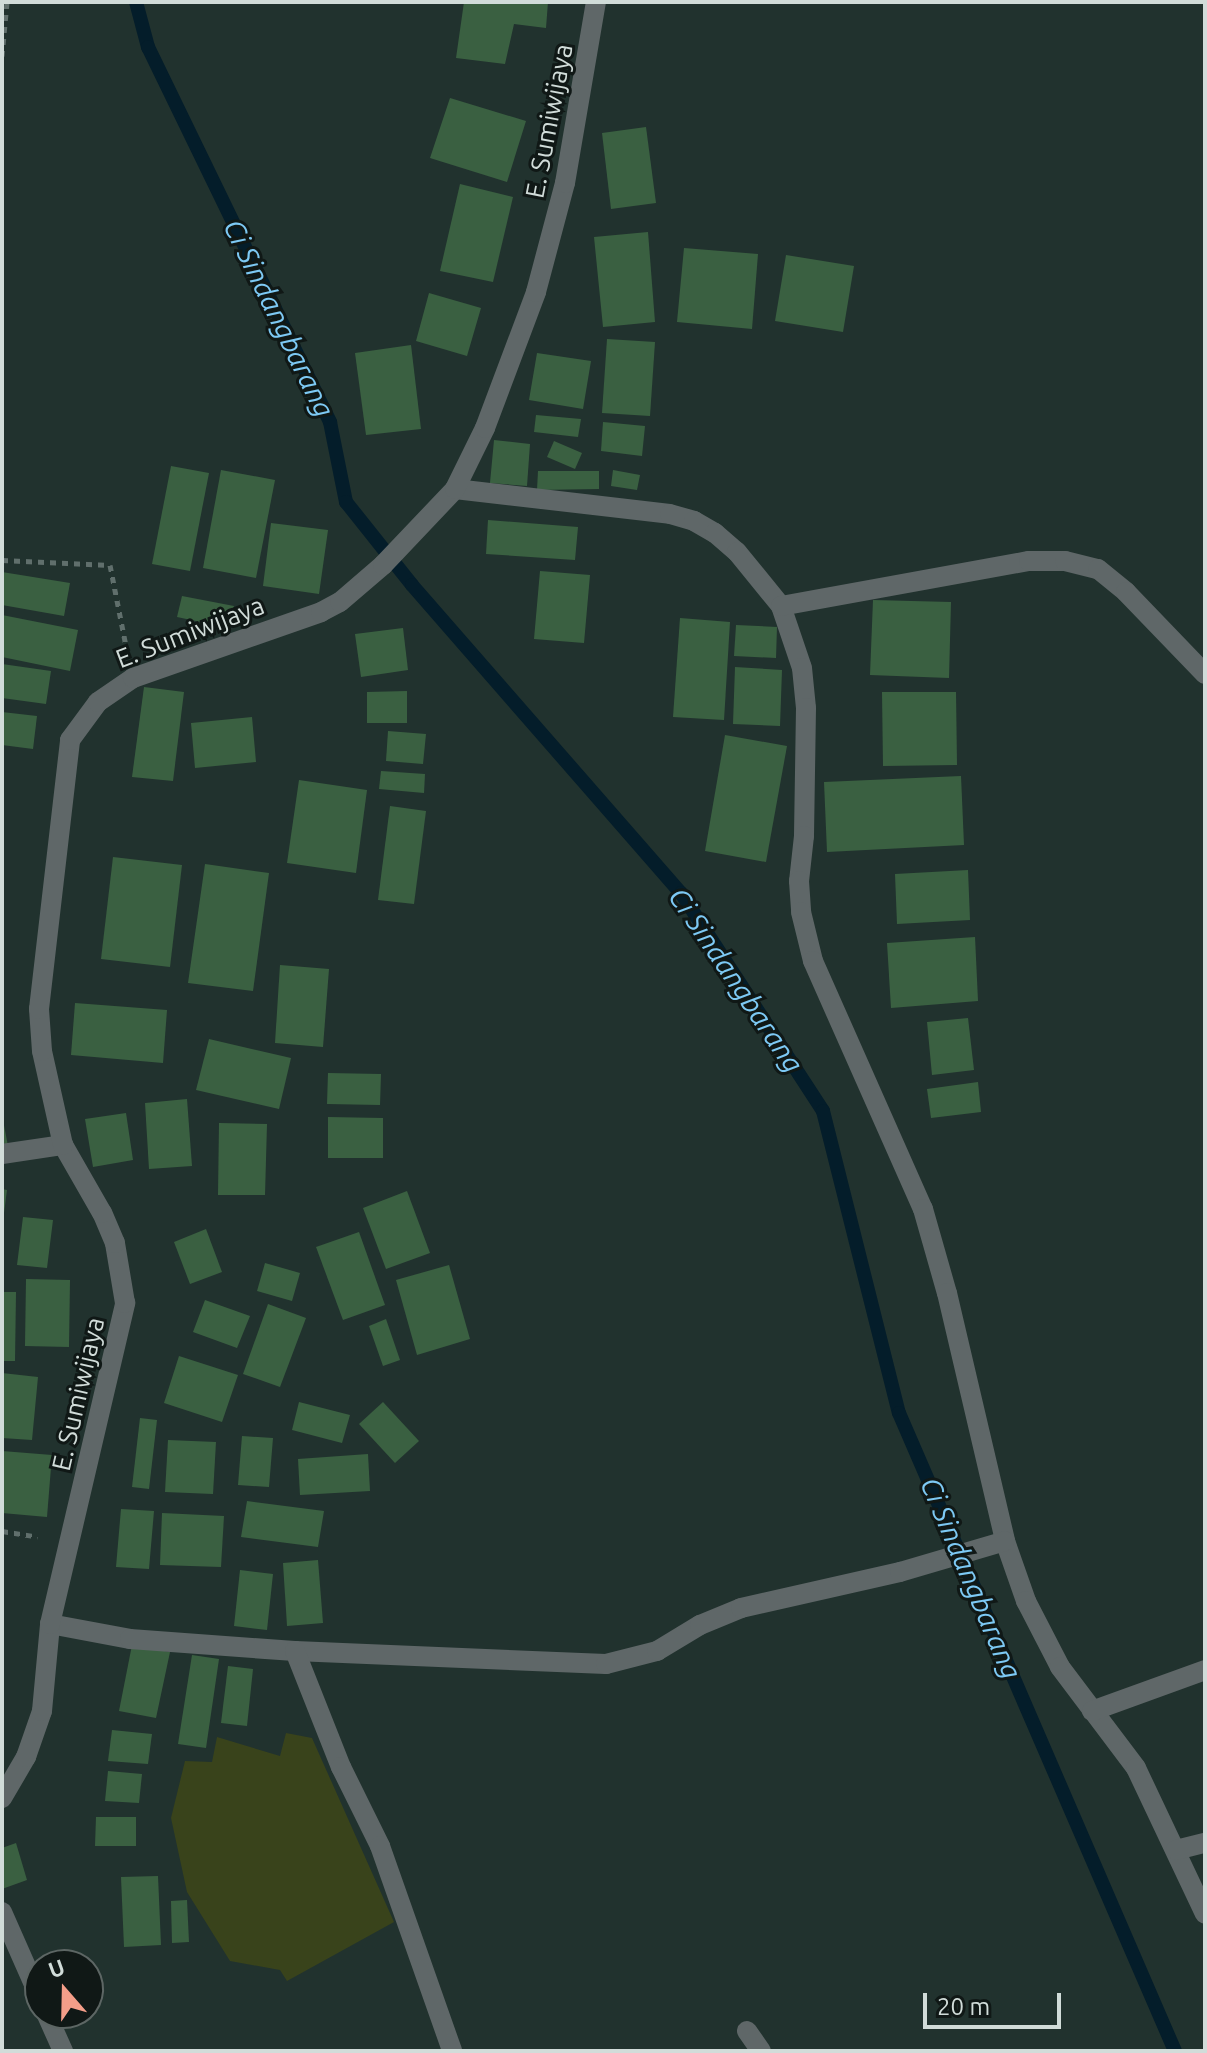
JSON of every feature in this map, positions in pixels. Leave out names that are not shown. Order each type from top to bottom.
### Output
[{"type":"street","name":"E. Sumiwijaya","points":[[2,1798],[36,1735],[42,1711],[50,1624],[125,1303],[115,1243],[63,1145],[42,1051],[39,1009],[70,740],[84,716],[133,678],[321,612],[340,602],[383,565],[455,489],[485,428],[536,292],[565,183],[596,2]]},
{"type":"street","points":[[455,489],[670,514],[694,521],[715,533],[737,552],[781,606],[802,668],[806,708],[804,836],[799,881],[801,912],[813,961],[923,1209],[947,1293],[1005,1541],[1026,1601],[1060,1667],[1136,1768],[1205,1914]]},
{"type":"street","points":[[781,606],[1029,561],[1065,561],[1098,569],[1126,592],[1205,674]]},
{"type":"street","points":[[2,1154],[63,1145]]},
{"type":"street","points":[[50,1624],[130,1639],[295,1651],[606,1664],[657,1651],[700,1625],[741,1608],[900,1572],[1005,1541]]},
{"type":"street","points":[[295,1651],[341,1767],[380,1846],[452,2051]]},
{"type":"street","points":[[1092,1711],[1205,1670]]},
{"type":"street","points":[[1176,1850],[1205,1843]]},
{"type":"street","points":[[2,1912],[24,1962]]},
{"type":"street","points":[[53,2029],[63,2051]]},
{"type":"street","points":[[747,2031],[761,2051]]},
{"type":"path","points":[[2,56],[7,2]]},
{"type":"path","points":[[2,560],[110,565],[133,678]]},
{"type":"green space","points":[[286,1733],[312,1738],[394,1922],[287,1981],[280,1970],[230,1961],[187,1892],[171,1818],[185,1761],[212,1762],[217,1737],[280,1756]]},
{"type":"building","points":[[464,2],[548,2],[546,28],[514,24],[505,64],[456,58]]},
{"type":"building","points":[[450,98],[526,121],[507,182],[430,158]]},
{"type":"building","points":[[646,127],[656,203],[611,209],[602,133]]},
{"type":"building","points":[[460,184],[513,197],[493,282],[440,271]]},
{"type":"building","points":[[648,232],[655,322],[603,327],[594,237]]},
{"type":"building","points":[[684,248],[758,254],[752,329],[677,322]]},
{"type":"building","points":[[786,255],[854,266],[843,332],[775,321]]},
{"type":"building","points":[[429,293],[481,308],[467,356],[416,341]]},
{"type":"building","points":[[607,339],[655,342],[650,416],[602,413]]},
{"type":"building","points":[[411,345],[421,429],[366,435],[355,353]]},
{"type":"building","points":[[537,353],[591,361],[583,409],[529,400]]},
{"type":"building","points":[[536,415],[581,419],[578,437],[534,432]]},
{"type":"building","points":[[603,422],[645,426],[642,456],[601,451]]},
{"type":"building","points":[[494,440],[530,444],[527,486],[490,483]]},
{"type":"building","points":[[554,441],[582,453],[575,469],[547,457]]},
{"type":"building","points":[[171,466],[209,473],[190,571],[152,564]]},
{"type":"building","points":[[221,470],[275,480],[256,578],[203,568]]},
{"type":"building","points":[[613,470],[640,475],[637,490],[611,486]]},
{"type":"building","points":[[538,471],[599,471],[599,489],[537,490]]},
{"type":"building","points":[[488,520],[578,527],[575,560],[486,554]]},
{"type":"building","points":[[271,523],[328,530],[319,594],[263,586]]},
{"type":"building","points":[[540,571],[590,575],[584,643],[534,639]]},
{"type":"building","points":[[2,572],[70,583],[64,616],[2,605]]},
{"type":"building","points":[[182,596],[234,606],[229,628],[177,617]]},
{"type":"building","points":[[873,600],[951,602],[949,678],[870,675]]},
{"type":"building","points":[[2,615],[78,630],[70,671],[2,657]]},
{"type":"building","points":[[680,618],[730,622],[724,720],[673,717]]},
{"type":"building","points":[[736,625],[777,627],[776,658],[734,656]]},
{"type":"building","points":[[403,628],[408,670],[361,677],[355,634]]},
{"type":"building","points":[[2,664],[51,671],[46,704],[2,698]]},
{"type":"building","points":[[735,667],[782,670],[780,726],[733,724]]},
{"type":"building","points":[[144,687],[184,692],[173,781],[132,777]]},
{"type":"building","points":[[407,691],[407,723],[367,723],[367,692]]},
{"type":"building","points":[[882,692],[956,692],[957,765],[883,766]]},
{"type":"building","points":[[2,712],[37,716],[33,749],[2,745]]},
{"type":"building","points":[[252,717],[256,762],[195,768],[191,723]]},
{"type":"building","points":[[388,731],[426,734],[423,764],[386,761]]},
{"type":"building","points":[[725,735],[787,746],[766,862],[705,851]]},
{"type":"building","points":[[381,771],[425,774],[424,793],[379,789]]},
{"type":"building","points":[[961,776],[964,845],[827,852],[824,782]]},
{"type":"building","points":[[299,780],[367,790],[356,873],[287,863]]},
{"type":"building","points":[[390,806],[426,811],[414,904],[378,900]]},
{"type":"building","points":[[113,857],[182,865],[170,967],[101,959]]},
{"type":"building","points":[[205,864],[269,873],[253,991],[188,983]]},
{"type":"building","points":[[968,870],[970,920],[897,924],[895,874]]},
{"type":"building","points":[[975,937],[978,1001],[891,1008],[887,943]]},
{"type":"building","points":[[280,965],[329,969],[323,1047],[275,1043]]},
{"type":"building","points":[[75,1003],[167,1010],[163,1063],[71,1055]]},
{"type":"building","points":[[968,1018],[974,1070],[932,1075],[927,1022]]},
{"type":"building","points":[[209,1039],[291,1058],[279,1109],[196,1090]]},
{"type":"building","points":[[328,1073],[381,1074],[380,1105],[327,1104]]},
{"type":"building","points":[[978,1082],[981,1112],[931,1118],[927,1089]]},
{"type":"building","points":[[187,1099],[192,1166],[149,1169],[145,1103]]},
{"type":"building","points":[[126,1113],[133,1160],[93,1167],[85,1119]]},
{"type":"building","points":[[2,1115],[8,1146],[2,1147]]},
{"type":"building","points":[[328,1117],[383,1118],[383,1158],[328,1158]]},
{"type":"building","points":[[219,1123],[267,1124],[265,1195],[218,1195]]},
{"type":"building","points":[[2,1189],[7,1190],[4,1213],[2,1213]]},
{"type":"building","points":[[407,1191],[430,1253],[386,1269],[363,1208]]},
{"type":"building","points":[[23,1217],[53,1220],[47,1268],[17,1265]]},
{"type":"building","points":[[206,1229],[222,1272],[190,1284],[174,1242]]},
{"type":"building","points":[[359,1232],[385,1305],[343,1320],[316,1247]]},
{"type":"building","points":[[265,1263],[300,1273],[292,1301],[257,1291]]},
{"type":"building","points":[[449,1265],[470,1339],[417,1355],[396,1280]]},
{"type":"building","points":[[26,1279],[70,1280],[69,1347],[25,1346]]},
{"type":"building","points":[[2,1292],[16,1292],[15,1361],[2,1361]]},
{"type":"building","points":[[205,1300],[250,1316],[237,1348],[193,1332]]},
{"type":"building","points":[[268,1304],[306,1318],[280,1387],[243,1374]]},
{"type":"building","points":[[386,1319],[400,1360],[383,1366],[369,1326]]},
{"type":"building","points":[[179,1356],[238,1375],[222,1422],[164,1403]]},
{"type":"building","points":[[2,1373],[38,1377],[32,1440],[2,1438]]},
{"type":"building","points":[[299,1402],[350,1415],[342,1443],[292,1430]]},
{"type":"building","points":[[383,1402],[419,1441],[395,1463],[359,1424]]},
{"type":"building","points":[[140,1418],[157,1420],[149,1489],[132,1487]]},
{"type":"building","points":[[242,1436],[273,1438],[269,1487],[238,1485]]},
{"type":"building","points":[[168,1440],[216,1442],[213,1494],[165,1492]]},
{"type":"building","points":[[2,1451],[52,1455],[47,1517],[2,1513]]},
{"type":"building","points":[[368,1454],[370,1491],[300,1495],[298,1459]]},
{"type":"building","points":[[247,1501],[324,1511],[318,1547],[241,1537]]},
{"type":"building","points":[[121,1509],[154,1511],[149,1569],[116,1567]]},
{"type":"building","points":[[162,1513],[224,1516],[221,1567],[160,1565]]},
{"type":"building","points":[[318,1560],[323,1623],[287,1626],[283,1563]]},
{"type":"building","points":[[240,1570],[273,1574],[267,1630],[234,1626]]},
{"type":"building","points":[[132,1645],[170,1652],[156,1718],[119,1711]]},
{"type":"building","points":[[192,1655],[219,1659],[206,1748],[178,1744]]},
{"type":"building","points":[[228,1666],[253,1669],[247,1726],[221,1723]]},
{"type":"building","points":[[112,1730],[152,1734],[148,1764],[108,1761]]},
{"type":"building","points":[[108,1771],[142,1774],[139,1803],[105,1801]]},
{"type":"building","points":[[96,1817],[136,1817],[136,1846],[95,1846]]},
{"type":"building","points":[[16,1843],[27,1880],[2,1889],[2,1848]]},
{"type":"building","points":[[158,1876],[161,1945],[124,1947],[121,1877]]},
{"type":"building","points":[[187,1900],[189,1942],[172,1943],[171,1901]]},
{"type":"waterway","name":"Ci Sindangbarang","points":[[136,2],[148,47],[330,422],[346,502],[412,585],[681,893],[823,1111],[899,1413],[1175,2051]]}]
